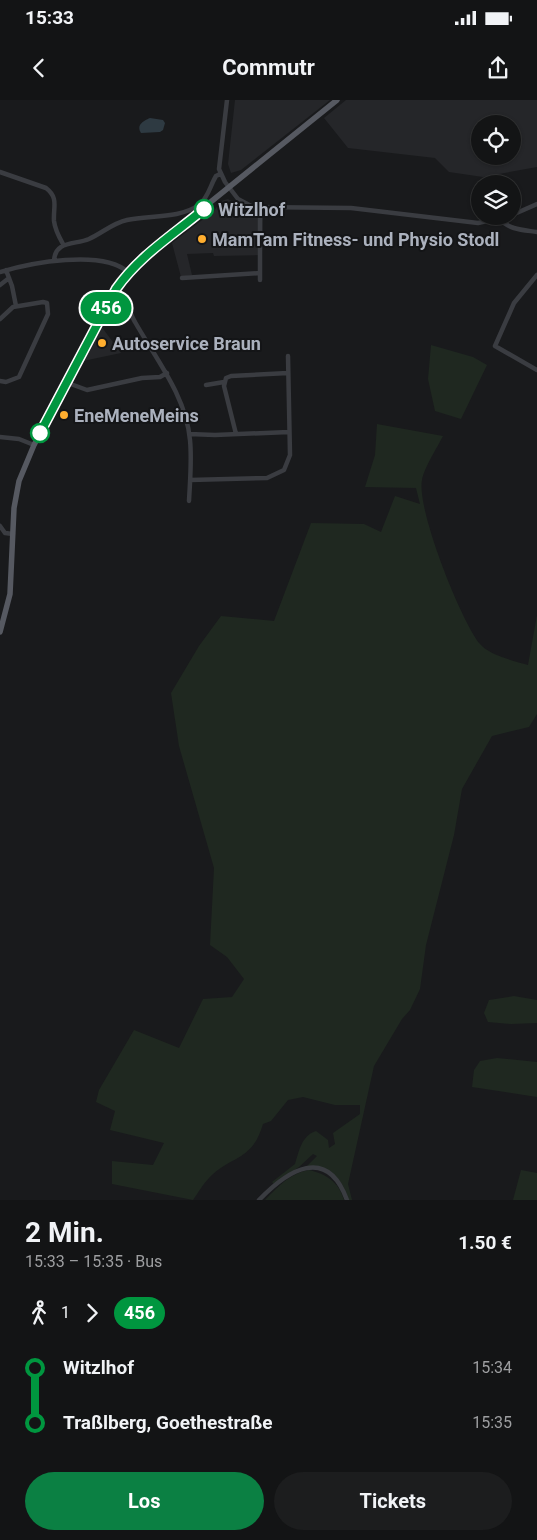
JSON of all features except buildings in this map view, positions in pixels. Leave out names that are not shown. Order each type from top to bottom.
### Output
[{"type":"main road","points":[[0,632],[10,594],[14,508],[19,481],[34,444],[68,383],[116,289],[128,272],[145,255],[337,100]]},
{"type":"street","points":[[227,100],[219,162],[220,174],[244,203],[260,208],[326,206],[384,211],[471,223]]},
{"type":"street","points":[[0,172],[46,188],[52,193],[55,197],[54,225],[63,244]]},
{"type":"street","points":[[54,261],[57,251],[63,244],[88,239],[126,220],[172,214],[192,208],[205,199],[216,176],[220,174]]},
{"type":"street","points":[[521,211],[537,204]]},
{"type":"street","points":[[260,208],[260,280]]},
{"type":"street","points":[[505,225],[537,232]]},
{"type":"street","points":[[0,272],[54,261],[94,261],[113,264],[128,272]]},
{"type":"street","points":[[6,270],[16,306]]},
{"type":"street","points":[[182,278],[260,273]]},
{"type":"street","points":[[537,275],[514,303],[495,346],[537,370]]},
{"type":"street","points":[[0,285],[9,278]]},
{"type":"street","points":[[116,289],[121,294],[134,321],[167,373],[189,434],[190,480],[188,501]]},
{"type":"street","points":[[0,319],[16,306],[45,302],[49,310],[19,377],[15,380],[0,381]]},
{"type":"street","points":[[190,480],[267,478],[279,474],[289,460],[288,356]]},
{"type":"street","points":[[68,383],[87,390],[142,378],[160,377],[167,373]]},
{"type":"street","points":[[206,385],[224,382],[231,376],[288,373]]},
{"type":"street","points":[[224,382],[236,434]]},
{"type":"street","points":[[189,434],[289,432]]},
{"type":"street","points":[[0,437],[19,439],[34,444]]},
{"type":"street","points":[[0,526],[5,533],[13,534]]},
{"type":"street","points":[[259,1200],[287,1175],[304,1168],[329,1173],[336,1178],[347,1200]]},
{"type":"shaded area","points":[[235,100],[330,100],[241,170],[231,173],[228,164]]},
{"type":"shaded area","points":[[346,100],[537,100],[537,167],[494,175],[471,175],[449,172],[435,158],[348,148],[324,118]]},
{"type":"shaded area","points":[[150,118],[163,120],[165,123],[163,130],[160,132],[141,133],[140,126]]},
{"type":"shaded area","points":[[228,199],[248,211],[263,213],[262,255],[214,256],[213,253],[187,254],[192,275],[181,277],[172,243],[214,211],[221,201]]},
{"type":"shaded area","points":[[101,326],[121,353],[83,361],[100,328]]},
{"type":"shaded area","points":[[431,345],[473,357],[487,365],[461,419],[435,411],[428,379]]},
{"type":"shaded area","points":[[377,424],[443,436],[422,480],[422,494],[433,538],[462,613],[484,648],[502,657],[528,665],[537,615],[537,714],[529,727],[492,736],[462,789],[454,835],[426,945],[420,989],[410,1010],[402,1019],[374,1066],[348,1184],[352,1200],[349,1200],[339,1180],[329,1172],[307,1166],[317,1156],[313,1154],[299,1167],[274,1184],[272,1182],[295,1164],[301,1145],[311,1133],[316,1131],[328,1140],[329,1148],[335,1144],[333,1133],[360,1114],[360,1105],[335,1105],[303,1097],[288,1100],[271,1121],[263,1124],[253,1145],[247,1152],[217,1171],[207,1180],[193,1200],[112,1184],[112,1161],[153,1165],[164,1143],[110,1130],[115,1111],[96,1102],[99,1090],[134,1030],[179,1048],[203,999],[232,997],[244,979],[227,957],[210,945],[214,868],[179,746],[171,693],[199,646],[221,616],[274,621],[311,523],[364,524],[381,532],[395,496],[420,504],[416,488],[365,487],[375,455]]},
{"type":"shaded area","points":[[514,996],[537,1000],[537,1023],[511,1024],[488,1022],[484,1013],[489,1000]]},
{"type":"shaded area","points":[[497,1058],[537,1062],[537,1097],[472,1087],[474,1070],[480,1061]]},
{"type":"shaded area","points":[[309,1170],[331,1180],[339,1188],[344,1200],[265,1200],[290,1178]]},
{"type":"shaded area","points":[[521,1170],[537,1173],[537,1200],[513,1200]]},
{"type":"bus line","name":"456","points":[[40,433],[116,289],[128,272],[145,255],[204,209]]},
{"type":"place","name":"Witzlhof","points":[[204,209]]},
{"type":"place","name":"MamTam Fitness- und Physio Stodl","points":[[202,239]]},
{"type":"place","name":"Autoservice Braun","points":[[102,343]]},
{"type":"place","name":"EneMeneMeins","points":[[64,415]]}]
